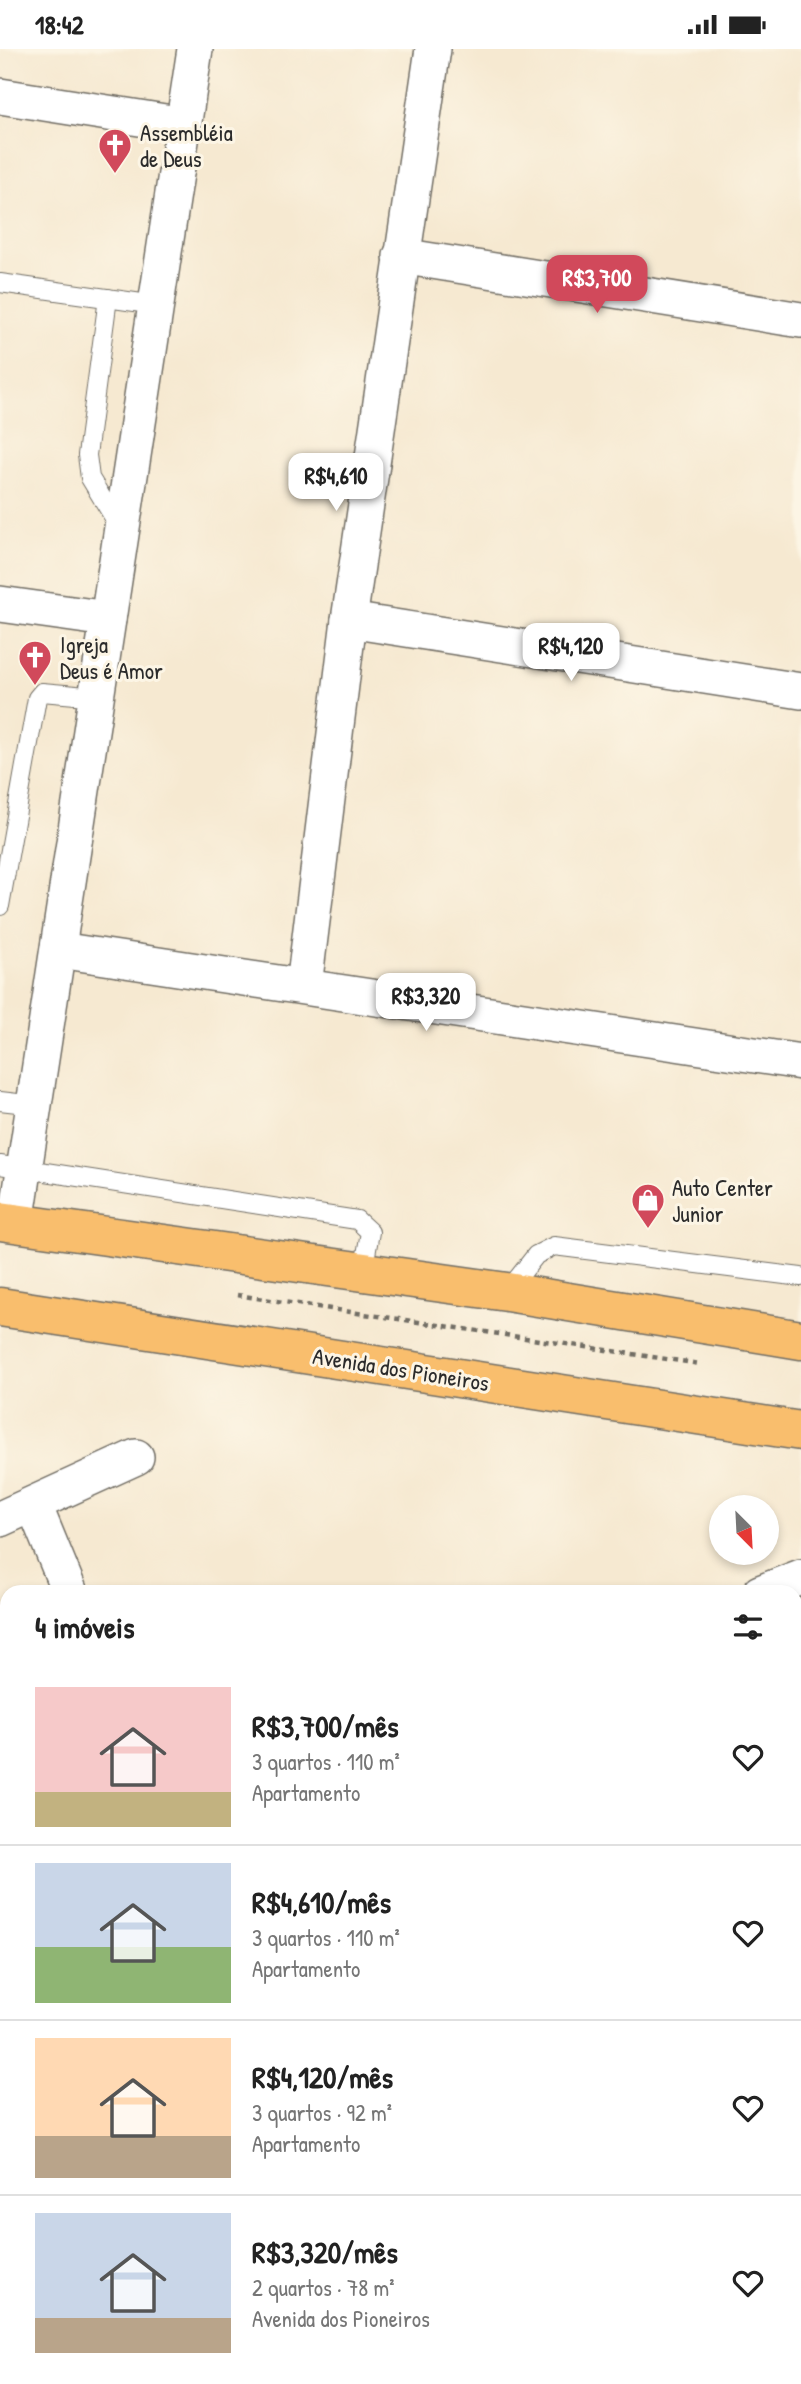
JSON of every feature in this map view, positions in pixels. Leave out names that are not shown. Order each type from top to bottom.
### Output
[{"type":"main road","points":[[8,1222],[507,1292],[801,1340]]},
{"type":"main road","name":"Avenida dos Pioneiros","points":[[0,1307],[801,1431]]},
{"type":"street","points":[[8,1222],[13,1168],[35,1105],[60,950],[195,49]]},
{"type":"street","points":[[304,986],[349,620],[433,49]]},
{"type":"street","points":[[0,96],[184,125]]},
{"type":"street","points":[[401,256],[801,320]]},
{"type":"street","points":[[0,604],[108,619]]},
{"type":"street","points":[[349,620],[801,691]]},
{"type":"street","points":[[60,950],[801,1062]]},
{"type":"street","points":[[0,1519],[136,1457]]},
{"type":"street","points":[[34,1504],[67,1585]]},
{"type":"street","points":[[780,1585],[801,1577]]},
{"type":"lane","points":[[0,283],[156,305]]},
{"type":"lane","points":[[108,298],[87,455],[90,478],[122,530]]},
{"type":"lane","points":[[0,907],[37,698],[42,692],[98,697]]},
{"type":"lane","points":[[0,1101],[35,1105]]},
{"type":"lane","points":[[13,1168],[357,1220],[370,1231],[363,1272]]},
{"type":"lane","points":[[507,1292],[536,1255],[554,1246],[801,1277]]},
{"type":"path","points":[[234,1294],[709,1365]]},
{"type":"place","name":"Assembléia de Deus","points":[[115,175]]},
{"type":"place","name":"Igreja Deus é Amor","points":[[35,687]]},
{"type":"place","name":"Auto Center Junior","points":[[648,1230]]}]
